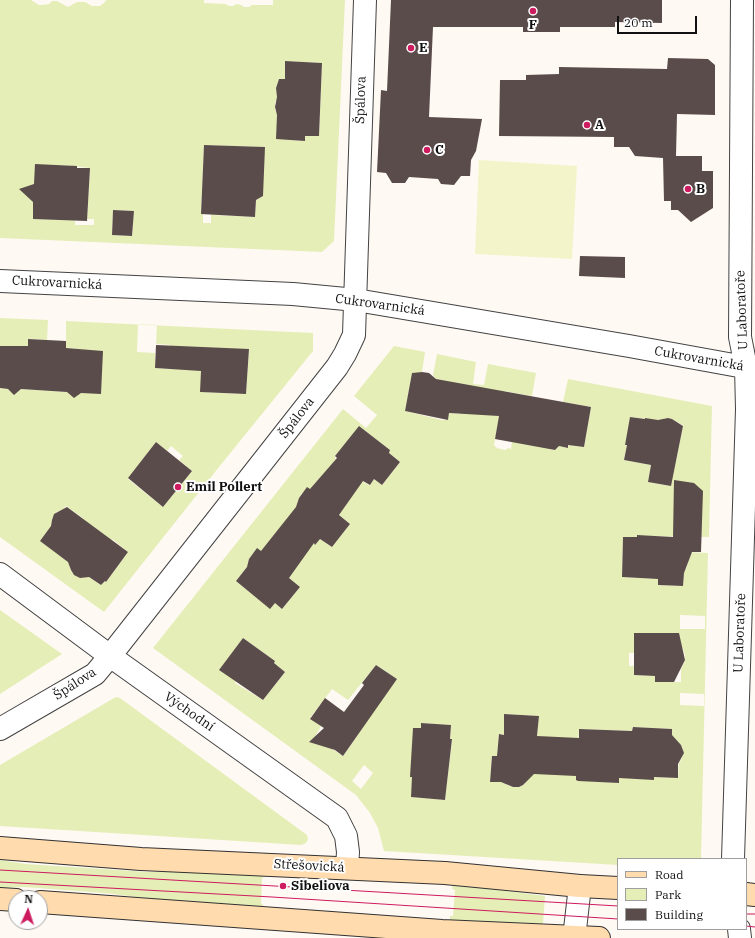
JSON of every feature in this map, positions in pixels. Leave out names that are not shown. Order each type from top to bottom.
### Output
[{"type":"street","name":"Špálova","points":[[0,729],[95,674],[336,368],[345,354],[354,335],[356,300],[365,0]]},
{"type":"street","name":"U Laboratoře","points":[[733,858],[747,409],[750,368],[740,337],[742,0]]},
{"type":"street","name":"Cukrovarnická","points":[[0,281],[293,294],[356,300],[750,368]]},
{"type":"street","name":"Východní","points":[[0,574],[110,656],[337,818],[346,836],[348,852],[347,867]]},
{"type":"street","name":"Střešovická","points":[[0,848],[141,859],[445,872],[580,886],[617,888]]},
{"type":"street","points":[[574,937],[580,886]]},
{"type":"street","points":[[48,903],[435,930],[599,938]]},
{"type":"green space","points":[[0,0],[31,0],[39,5],[57,1],[68,7],[77,2],[85,2],[92,6],[100,6],[106,0],[204,0],[204,3],[226,4],[229,6],[236,4],[249,7],[252,5],[273,5],[273,0],[345,0],[334,241],[322,252],[0,238]],"holes":[[[286,61],[322,63],[319,136],[305,136],[305,141],[292,140],[292,135],[275,110],[275,103],[278,97],[276,88],[279,79],[285,79]],[[204,145],[259,147],[263,196],[256,200],[255,217],[211,214],[211,223],[203,223],[203,214],[201,214]],[[62,165],[90,168],[87,219],[94,219],[94,225],[75,225],[75,220],[33,219],[33,202],[27,196],[34,184]],[[113,210],[134,211],[132,236],[112,235]]]},
{"type":"green space","points":[[479,160],[577,166],[572,259],[475,254]]},
{"type":"green space","points":[[0,318],[48,320],[47,340],[28,339],[28,346],[0,346]]},
{"type":"green space","points":[[66,321],[138,324],[137,352],[155,353],[155,368],[170,369],[171,345],[156,344],[157,325],[313,333],[313,351],[104,612],[0,537],[0,388],[8,389],[11,392],[17,392],[21,389],[68,392],[77,349],[66,348]],"holes":[[[249,350],[246,394],[201,392]],[[156,442],[167,451],[171,446],[183,456],[179,460],[192,471],[163,507],[128,479]],[[66,506],[110,541],[112,539],[128,552],[106,582],[105,581],[101,585],[86,575],[74,575],[71,570],[70,567],[72,564],[51,524],[54,514],[63,510]]]},
{"type":"green space","points":[[394,346],[425,352],[422,372],[412,374],[405,411],[442,420],[448,420],[449,413],[459,414],[464,386],[436,379],[433,375],[437,354],[476,362],[473,384],[484,385],[488,364],[536,373],[532,396],[504,391],[494,445],[497,448],[505,450],[508,448],[511,449],[512,442],[546,444],[549,449],[555,450],[559,446],[568,448],[568,445],[584,447],[591,407],[563,402],[568,379],[712,406],[709,537],[623,537],[622,577],[658,579],[658,585],[683,586],[684,571],[688,563],[685,552],[708,553],[701,858],[617,858],[617,865],[384,851],[378,828],[370,813],[356,795],[153,648],[343,409],[366,428],[377,415],[354,396]],"holes":[[[631,417],[659,421],[666,418],[672,419],[683,425],[670,486],[648,482],[651,465],[624,460],[627,445],[625,445]],[[360,427],[390,450],[389,453],[400,462],[382,485],[374,479],[369,485],[335,458],[335,456]],[[308,489],[350,524],[332,547],[320,539],[315,544],[312,542],[297,504],[301,494]],[[249,559],[289,578],[300,587],[282,609],[275,603],[266,605],[236,581],[248,566]],[[680,615],[705,616],[705,629],[680,629]],[[634,633],[671,633],[683,649],[685,655],[685,661],[681,669],[681,682],[656,682],[655,676],[634,675],[634,666],[629,666],[629,653],[634,653]],[[243,638],[275,661],[274,663],[285,672],[263,700],[235,683],[236,681],[220,670]],[[376,665],[397,679],[353,732],[358,735],[343,756],[315,737],[321,726],[310,718],[332,689],[348,700]],[[680,693],[704,694],[704,706],[680,705]],[[505,714],[539,716],[537,736],[525,773],[525,784],[519,787],[509,786],[504,782],[490,782],[492,756],[497,756],[499,734],[504,735]],[[422,723],[451,725],[450,739],[452,740],[445,800],[412,797],[414,728],[421,728]],[[633,727],[672,729],[671,743],[681,745],[683,752],[679,763],[678,778],[654,777],[654,780],[619,775],[619,783],[576,780],[579,729],[632,731]],[[364,765],[373,773],[361,789],[352,781]]]},
{"type":"green space","points":[[0,610],[62,654],[0,694]]},
{"type":"green space","points":[[117,697],[307,835],[308,839],[306,843],[301,845],[0,826],[0,765]]},
{"type":"green space","points":[[0,860],[26,864],[148,872],[266,872],[266,877],[262,878],[261,903],[263,905],[264,913],[104,893],[24,887],[0,888]]},
{"type":"green space","points":[[453,884],[545,896],[543,924],[450,924],[450,916],[453,916],[455,890],[452,889]]},
{"type":"building","points":[[391,0],[662,0],[662,23],[615,22],[615,27],[560,27],[560,32],[523,32],[523,27],[433,27],[429,117],[482,119],[476,151],[471,160],[470,176],[461,176],[454,185],[441,184],[438,179],[409,177],[405,183],[392,183],[386,173],[377,172],[381,90],[387,91]]},
{"type":"building","name":"A","points":[[668,58],[708,59],[715,65],[715,115],[677,114],[676,156],[702,156],[702,171],[713,171],[713,208],[691,222],[678,210],[671,210],[671,201],[664,201],[663,158],[635,156],[629,147],[614,147],[614,137],[499,136],[500,80],[526,80],[526,75],[559,74],[559,67],[667,69]]},
{"type":"building","points":[[285,61],[322,63],[319,136],[305,136],[305,141],[276,139],[276,88],[279,79],[285,79]]},
{"type":"building","points":[[204,145],[265,147],[263,196],[256,200],[255,217],[201,214]]},
{"type":"building","points":[[35,164],[90,168],[87,221],[33,219],[33,202],[19,189],[34,184]]},
{"type":"building","points":[[113,210],[134,211],[132,236],[112,235]]},
{"type":"building","points":[[580,256],[625,257],[625,278],[579,276]]},
{"type":"building","points":[[28,339],[66,341],[66,348],[103,351],[101,394],[81,393],[74,398],[67,392],[21,389],[14,395],[8,389],[0,388],[0,346],[28,346]]},
{"type":"building","points":[[156,345],[249,349],[246,394],[200,392],[201,371],[155,368]]},
{"type":"building","points":[[412,373],[429,373],[436,379],[591,407],[584,447],[568,445],[568,448],[559,446],[555,450],[495,439],[499,416],[449,413],[448,420],[405,411]]},
{"type":"building","points":[[630,417],[658,420],[668,418],[683,426],[671,486],[648,482],[651,465],[624,460]]},
{"type":"building","points":[[359,426],[390,450],[389,453],[400,462],[382,485],[374,479],[370,485],[363,481],[339,515],[350,524],[332,547],[320,539],[315,545],[314,543],[289,578],[300,587],[282,609],[275,603],[270,609],[236,581],[247,567],[249,559],[257,548],[261,551],[296,507],[299,498],[307,487],[310,489],[337,458],[335,456]]},
{"type":"building","points":[[156,442],[192,471],[163,507],[128,478]]},
{"type":"building","points":[[674,480],[694,483],[703,491],[701,552],[692,552],[684,573],[683,586],[658,585],[658,579],[622,577],[623,537],[637,537],[637,535],[673,537]]},
{"type":"building","points":[[67,507],[128,552],[106,582],[105,581],[101,585],[89,577],[80,578],[74,575],[68,562],[40,541],[51,526],[54,514]]},
{"type":"building","points":[[634,633],[679,633],[685,660],[674,682],[655,682],[655,676],[634,675]]},
{"type":"building","points":[[243,638],[275,661],[274,663],[285,672],[263,700],[219,670]]},
{"type":"building","points":[[376,665],[397,679],[343,756],[335,750],[309,742],[324,728],[310,719],[325,698],[344,712],[364,685],[362,683]]},
{"type":"building","points":[[504,714],[539,716],[537,736],[579,738],[579,729],[632,731],[633,727],[672,729],[672,735],[681,745],[684,753],[678,764],[678,778],[654,777],[654,780],[619,778],[619,783],[578,781],[576,780],[576,776],[534,774],[519,787],[513,787],[501,782],[490,782],[492,756],[497,756],[499,734],[504,735]]},
{"type":"building","points":[[421,723],[451,725],[450,739],[452,739],[445,800],[411,797],[412,777],[410,777],[413,728],[421,728]]},
{"type":"tram line","points":[[0,870],[617,906]]},
{"type":"tram line","points":[[0,882],[272,897],[617,919]]},
{"type":"tram line","points":[[747,914],[755,914]]},
{"type":"tram line","points":[[747,926],[755,927]]},
{"type":"place","name":"F","points":[[533,11]]},
{"type":"place","name":"E","points":[[411,48]]},
{"type":"place","name":"A","points":[[587,125]]},
{"type":"place","name":"C","points":[[427,150]]},
{"type":"place","name":"B","points":[[688,189]]},
{"type":"place","name":"Emil Pollert","points":[[178,487]]},
{"type":"place","name":"Sibeliova","points":[[283,886]]}]
